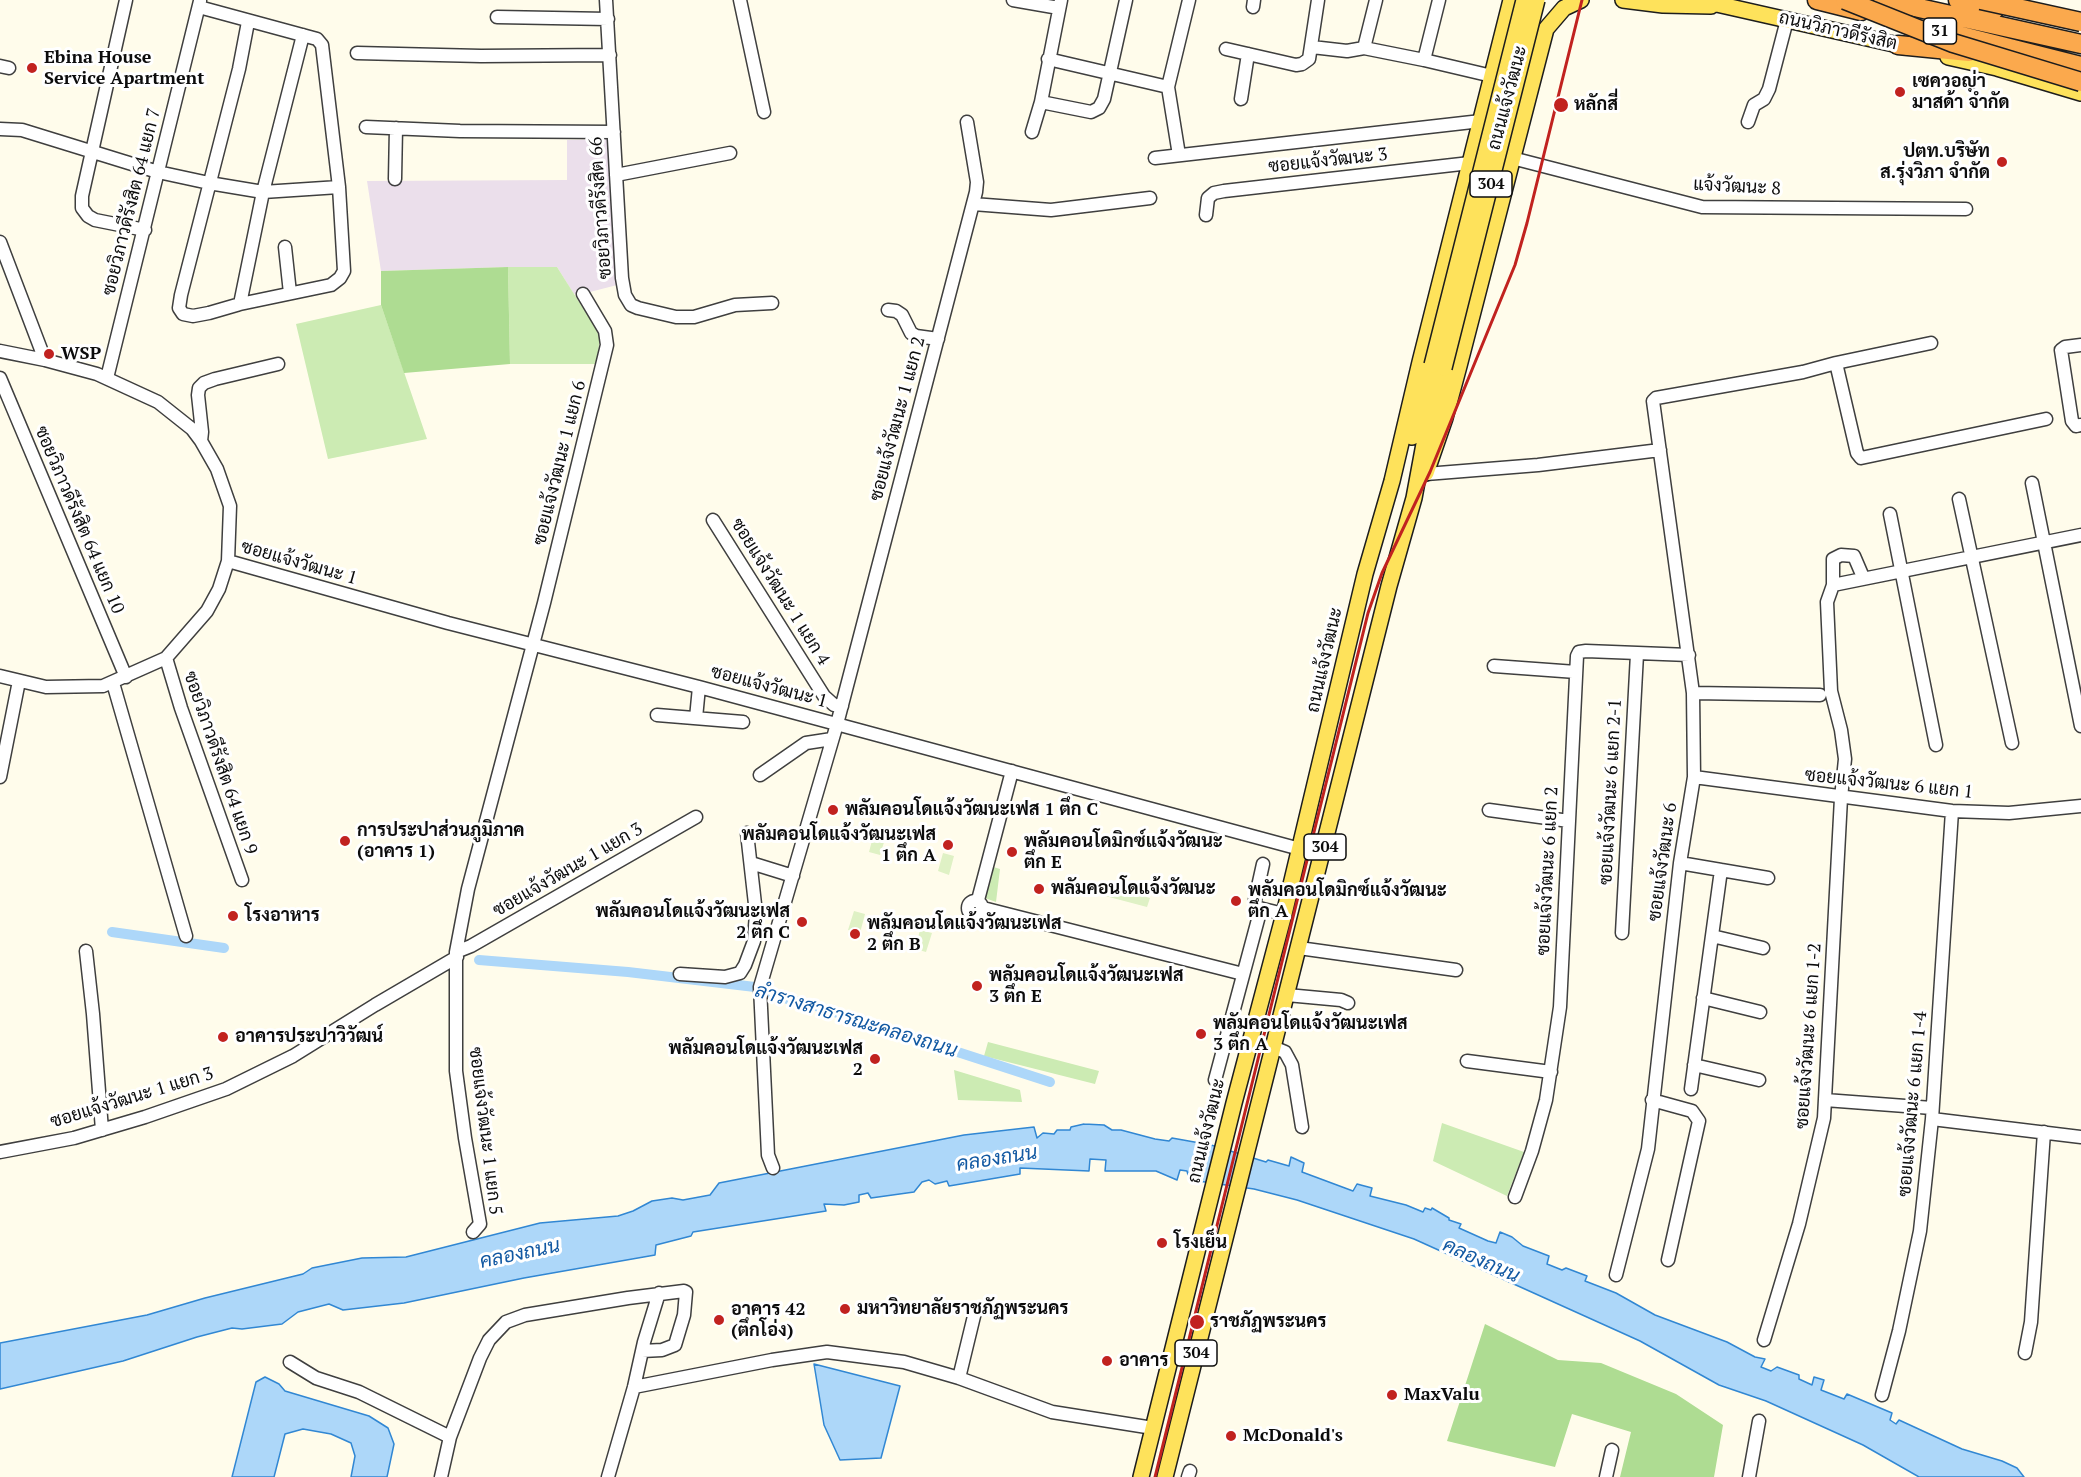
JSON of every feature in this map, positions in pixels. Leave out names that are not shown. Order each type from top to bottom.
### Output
[{"type":"highway","name":"ถนนวิภาวดีรังสิต","points":[[1816,0],[2075,64]]},
{"type":"highway","name":"31","points":[[1846,0],[2075,64]]},
{"type":"highway","points":[[1846,0],[1953,43],[2081,82]]},
{"type":"highway","name":"31","points":[[1883,0],[2081,44]]},
{"type":"highway","name":"31","points":[[1958,0],[2081,30]]},
{"type":"highway","points":[[1981,0],[2081,22]]},
{"type":"highway","points":[[2000,0],[2042,20]]},
{"type":"highway","points":[[2015,0],[2081,15]]},
{"type":"highway","points":[[1898,45],[2075,64]]},
{"type":"main road","name":"ถนนแจ้งวัฒนะ","points":[[1165,1477],[1389,585],[1414,498],[1438,366],[1524,0]]},
{"type":"main road","name":"ถนนแจ้งวัฒนะ","points":[[1392,481],[1410,443],[1438,366],[1537,0]]},
{"type":"main road","name":"ถนนแจ้งวัฒนะ","points":[[1414,498],[1426,474],[1453,387],[1546,29],[1564,8],[1581,0]]},
{"type":"main road","points":[[1623,0],[1663,5],[1726,6]]},
{"type":"main road","name":"ถนนวิภาวดีรังสิต","points":[[1699,0],[1997,68],[2081,93]]},
{"type":"main road","points":[[1509,6],[1526,3],[1533,5],[1542,12],[1546,29]]},
{"type":"main road","name":"ถนนแจ้งวัฒนะ","points":[[1141,1477],[1234,1103],[1284,914],[1365,574],[1392,481],[1509,6]]},
{"type":"street","points":[[126,0],[82,196],[82,208],[94,220],[145,230]]},
{"type":"street","name":"ซอยวิภาวดีรังสิต 66","points":[[606,0],[622,278],[625,295],[631,305],[676,317],[694,317],[735,305],[772,303]]},
{"type":"street","points":[[740,0],[764,112]]},
{"type":"street","points":[[1013,0],[1060,4],[1041,102],[1032,132]]},
{"type":"street","points":[[1041,102],[1091,112],[1099,108],[1104,99],[1126,0]]},
{"type":"street","points":[[1179,155],[1168,87],[1189,0]]},
{"type":"street","points":[[1226,49],[1296,65],[1302,64],[1310,59],[1318,0]]},
{"type":"street","points":[[1364,48],[1376,0]]},
{"type":"street","points":[[1424,60],[1439,0]]},
{"type":"street","points":[[200,4],[248,22],[317,39],[322,45],[339,187],[344,272],[330,285],[193,316],[183,314],[179,308],[239,69],[248,22]]},
{"type":"street","name":"ซอยวิภาวดีรังสิต 64 แยก 7","points":[[107,378],[200,4]]},
{"type":"street","points":[[497,17],[608,19]]},
{"type":"street","points":[[1748,122],[1754,105],[1764,99],[1769,89],[1787,20]]},
{"type":"street","points":[[240,304],[263,192],[303,35]]},
{"type":"street","points":[[1312,47],[1347,51],[1364,48],[1492,76]]},
{"type":"street","points":[[357,53],[481,56],[610,55]]},
{"type":"street","points":[[1241,99],[1248,54]]},
{"type":"street","points":[[1048,59],[1168,87]]},
{"type":"street","points":[[1155,158],[1481,121]]},
{"type":"street","name":"ซอยแจ้งวัฒนะ 1 แยก 2","points":[[773,1168],[768,1155],[759,987],[842,706],[973,204],[977,183],[967,122]]},
{"type":"street","points":[[366,127],[614,132]]},
{"type":"street","points":[[395,179],[396,128]]},
{"type":"street","points":[[0,129],[22,130],[158,172],[209,183],[263,192],[339,187]]},
{"type":"street","points":[[616,175],[730,153]]},
{"type":"street","name":"แจ้งวัฒนะ 8","points":[[1512,158],[1702,207],[1966,209]]},
{"type":"street","name":"ซอยแจ้งวัฒนะ 3","points":[[1206,215],[1206,203],[1214,193],[1470,163]]},
{"type":"street","points":[[973,204],[1051,210],[1150,198]]},
{"type":"street","points":[[0,242],[45,360]]},
{"type":"street","points":[[285,248],[290,293]]},
{"type":"street","name":"ซอยแจ้งวัฒนะ 1 แยก 6","points":[[533,645],[607,345],[605,331],[583,294]]},
{"type":"street","points":[[888,310],[902,315],[911,333],[916,336],[938,339]]},
{"type":"street","points":[[1931,343],[1836,363],[1857,453],[1861,458],[2046,419]]},
{"type":"street","points":[[2081,345],[2065,347],[2061,350],[2072,421],[2076,426],[2081,425]]},
{"type":"street","points":[[0,351],[97,374],[159,402],[192,429],[201,441],[217,469],[230,506],[228,561],[219,589],[207,611],[165,657],[103,686],[46,687],[0,676]]},
{"type":"street","name":"ซอยแจ้งวัฒนะ 6","points":[[1616,1275],[1648,1149],[1680,863],[1694,777],[1693,693],[1689,655],[1652,403],[1656,398],[1803,372],[1836,363]]},
{"type":"street","points":[[201,441],[199,388],[204,383],[278,364]]},
{"type":"street","name":"ซอยวิภาวดีรังสิต 64 แยก 10","points":[[0,378],[126,677]]},
{"type":"street","points":[[1426,474],[1538,465],[1660,450]]},
{"type":"street","points":[[2032,483],[2081,726]]},
{"type":"street","points":[[1959,499],[2012,743]]},
{"type":"street","points":[[1890,514],[1936,745]]},
{"type":"street","name":"ซอยแจ้งวัฒนะ 1 แยก 4","points":[[713,520],[824,696],[834,705],[842,706]]},
{"type":"street","points":[[1833,585],[1863,577],[2081,535]]},
{"type":"street","name":"ซอยแจ้งวัฒนะ 6 แยก 1-2","points":[[1764,1340],[1810,1182],[1824,1118],[1845,759],[1841,730],[1831,691],[1827,602],[1833,585],[1833,559],[1841,555],[1854,556],[1863,577]]},
{"type":"street","name":"ซอยแจ้งวัฒนะ 1","points":[[228,561],[533,645],[699,687],[1300,849]]},
{"type":"street","name":"ซอยแจ้งวัฒนะ 1 แยก 5","points":[[473,1232],[480,1224],[456,1071],[456,954],[468,889],[533,645]]},
{"type":"street","name":"ซอยแจ้งวัฒนะ 6 แยก 2","points":[[1515,1197],[1532,1151],[1546,1101],[1560,1007],[1577,656],[1583,651],[1689,655]]},
{"type":"street","name":"ซอยแจ้งวัฒนะ 6 แยก 2-1","points":[[1622,933],[1637,654]]},
{"type":"street","name":"ซอยวิภาวดีรังสิต 64 แยก 9","points":[[165,657],[242,880]]},
{"type":"street","points":[[1494,666],[1576,672]]},
{"type":"street","points":[[0,777],[19,681]]},
{"type":"street","points":[[113,682],[186,936]]},
{"type":"street","points":[[696,718],[699,687]]},
{"type":"street","points":[[1693,693],[1820,695]]},
{"type":"street","points":[[657,714],[743,722]]},
{"type":"street","points":[[760,775],[806,743],[832,739]]},
{"type":"street","points":[[1012,771],[980,904],[1243,974]]},
{"type":"street","name":"ซอยแจ้งวัฒนะ 6 แยก 1","points":[[1694,777],[1952,811],[2009,813],[2081,806]]},
{"type":"street","points":[[1489,810],[1569,821]]},
{"type":"street","name":"ซอยแจ้งวัฒนะ 6 แยก 1-4","points":[[1882,1395],[1899,1331],[1920,1231],[1932,1113],[1952,811]]},
{"type":"street","name":"ซอยแจ้งวัฒนะ 1 แยก 3","points":[[0,1152],[74,1138],[145,1118],[226,1089],[293,1056],[456,954],[696,817]]},
{"type":"street","points":[[680,974],[725,977],[740,973],[745,965],[753,941],[756,921],[747,833]]},
{"type":"street","points":[[751,863],[793,876]]},
{"type":"street","points":[[1680,863],[1768,879]]},
{"type":"street","points":[[1263,864],[1255,900],[1256,907],[1284,914]]},
{"type":"street","points":[[1691,1089],[1721,870]]},
{"type":"street","points":[[1215,1080],[1258,915],[1261,910],[1266,910]]},
{"type":"street","points":[[1712,936],[1763,948]]},
{"type":"street","points":[[1299,948],[1456,970]]},
{"type":"street","points":[[86,951],[102,1130]]},
{"type":"street","points":[[1287,995],[1341,1000],[1348,1003]]},
{"type":"street","points":[[1703,998],[1760,1012]]},
{"type":"street","points":[[1274,1047],[1285,1052],[1292,1065],[1302,1127]]},
{"type":"street","points":[[1467,1061],[1551,1072]]},
{"type":"street","points":[[1694,1065],[1759,1080]]},
{"type":"street","points":[[1652,1100],[1692,1111],[1699,1121],[1668,1260]]},
{"type":"street","points":[[1825,1100],[1932,1113],[2081,1137]]},
{"type":"street","points":[[2025,1353],[2031,1322],[2044,1132]]},
{"type":"street","points":[[441,1477],[450,1437],[480,1358],[489,1340],[506,1322],[525,1315],[659,1293],[686,1292],[684,1315],[675,1346],[662,1350],[642,1351]]},
{"type":"street","points":[[608,1477],[659,1293]]},
{"type":"street","points":[[959,1378],[975,1312]]},
{"type":"street","points":[[634,1387],[772,1360],[827,1352],[904,1362],[959,1378],[1052,1412],[1153,1428]]},
{"type":"street","points":[[290,1362],[316,1378],[359,1392],[450,1437]]},
{"type":"street","points":[[1749,1477],[1759,1421]]},
{"type":"street","points":[[1606,1477],[1612,1450]]},
{"type":"shaded area","points":[[609,139],[617,285],[574,294],[557,267],[381,271],[367,181],[567,180],[567,140]]},
{"type":"green space","points":[[508,267],[557,267],[600,335],[597,364],[510,364]]},
{"type":"green space","points":[[508,267],[510,364],[404,373],[381,305],[381,271]]},
{"type":"green space","points":[[381,305],[427,439],[328,459],[296,324]]},
{"type":"green space","points":[[874,833],[886,836],[880,855],[869,852]]},
{"type":"green space","points":[[943,853],[954,856],[949,875],[938,871]]},
{"type":"green space","points":[[990,866],[1000,869],[996,902],[982,897]]},
{"type":"green space","points":[[1092,882],[1150,898],[1147,907],[1090,892]]},
{"type":"green space","points":[[854,911],[865,914],[860,933],[848,930]]},
{"type":"green space","points":[[920,930],[932,933],[926,952],[915,949]]},
{"type":"green space","points":[[988,1042],[1099,1071],[1095,1084],[984,1056]]},
{"type":"green space","points":[[954,1070],[1020,1090],[1022,1102],[958,1100]]},
{"type":"green space","points":[[1442,1123],[1524,1152],[1507,1196],[1433,1161]]},
{"type":"green space","points":[[1485,1324],[1558,1360],[1601,1363],[1676,1394],[1723,1425],[1714,1477],[1620,1477],[1631,1432],[1572,1414],[1555,1467],[1447,1441]]},
{"type":"water","name":"คลองถนน","points":[[1084,1124],[1104,1125],[1112,1130],[1121,1130],[1155,1139],[1169,1141],[1172,1138],[1211,1145],[1266,1162],[1268,1160],[1289,1166],[1291,1157],[1304,1163],[1302,1172],[1353,1191],[1357,1184],[1372,1188],[1370,1196],[1423,1212],[1425,1208],[1431,1210],[1432,1208],[1449,1220],[1461,1224],[1459,1228],[1488,1241],[1496,1243],[1500,1232],[1512,1237],[1523,1246],[1549,1256],[1547,1264],[1587,1276],[1585,1281],[1616,1293],[1655,1315],[1727,1342],[1755,1357],[1765,1359],[1761,1367],[1771,1371],[1777,1367],[1799,1375],[1799,1379],[1812,1385],[1814,1377],[1824,1380],[1821,1390],[1844,1399],[1847,1394],[1892,1413],[1890,1420],[1896,1424],[1899,1420],[1962,1449],[2002,1461],[2017,1468],[2024,1477],[1919,1477],[1863,1445],[1766,1401],[1719,1385],[1640,1341],[1414,1239],[1297,1200],[1254,1189],[1198,1181],[1199,1177],[1188,1175],[1187,1171],[1180,1170],[1177,1180],[1156,1171],[1105,1171],[1106,1160],[1090,1159],[1089,1171],[1020,1168],[1020,1174],[949,1186],[947,1181],[935,1184],[929,1180],[922,1182],[914,1192],[871,1198],[868,1193],[859,1195],[859,1202],[844,1205],[824,1204],[826,1211],[693,1232],[691,1236],[656,1245],[655,1255],[524,1278],[404,1303],[343,1310],[329,1304],[298,1312],[282,1324],[232,1328],[123,1361],[0,1389],[0,1343],[147,1315],[303,1274],[312,1268],[362,1258],[406,1257],[540,1223],[618,1216],[652,1201],[672,1198],[683,1200],[710,1195],[719,1183],[964,1135],[1034,1127],[1037,1138],[1043,1133],[1054,1134],[1057,1130],[1070,1130],[1071,1127]]},
{"type":"water","points":[[814,1364],[900,1386],[881,1458],[840,1460],[824,1425]]},
{"type":"water","points":[[265,1377],[279,1384],[285,1391],[369,1416],[388,1428],[394,1444],[387,1477],[351,1477],[355,1456],[351,1443],[331,1434],[303,1429],[285,1434],[274,1477],[232,1477],[256,1382]]},
{"type":"waterway","name":"ลำรางสาธารณะคลองถนน","points":[[112,932],[224,948]]},
{"type":"waterway","name":"ลำรางสาธารณะคลองถนน","points":[[479,960],[628,972],[755,987],[779,997],[816,1006],[1050,1082]]},
{"type":"railway","points":[[1155,1477],[1368,613],[1382,573],[1430,472],[1515,265],[1582,0]]},
{"type":"place","name":"Ebina House Service Apartment","points":[[32,68]]},
{"type":"place","name":"เซควอญ่า มาสด้า จำกัด","points":[[1900,92]]},
{"type":"place","name":"หลักสี่","points":[[1561,105]]},
{"type":"place","name":"ปตท.บริษัท ส.รุ่งวิภา จำกัด","points":[[2002,162]]},
{"type":"place","name":"WSP","points":[[49,354]]},
{"type":"place","name":"พลัมคอนโดแจ้งวัฒนะเฟส 1 ตึก C","points":[[833,810]]},
{"type":"place","name":"การประปาส่วนภูมิภาค (อาคาร 1)","points":[[345,841]]},
{"type":"place","name":"พลัมคอนโดแจ้งวัฒนะเฟส 1 ตึก A","points":[[948,845]]},
{"type":"place","name":"พลัมคอนโดมิกซ์แจ้งวัฒนะ ตึก E","points":[[1012,852]]},
{"type":"place","name":"พลัมคอนโดแจ้งวัฒนะ","points":[[1039,889]]},
{"type":"place","name":"พลัมคอนโดมิกซ์แจ้งวัฒนะ ตึก A","points":[[1236,901]]},
{"type":"place","name":"โรงอาหาร","points":[[233,916]]},
{"type":"place","name":"พลัมคอนโดแจ้งวัฒนะเฟส 2 ตึก C","points":[[802,922]]},
{"type":"place","name":"พลัมคอนโดแจ้งวัฒนะเฟส 2 ตึก B","points":[[855,934]]},
{"type":"place","name":"พลัมคอนโดแจ้งวัฒนะเฟส 3 ตึก E","points":[[977,986]]},
{"type":"place","name":"พลัมคอนโดแจ้งวัฒนะเฟส 3 ตึก A","points":[[1201,1034]]},
{"type":"place","name":"อาคารประปาวิวัฒน์","points":[[223,1037]]},
{"type":"place","name":"พลัมคอนโดแจ้งวัฒนะเฟส 2","points":[[875,1059]]},
{"type":"place","name":"โรงเย็น","points":[[1162,1243]]},
{"type":"place","name":"มหาวิทยาลัยราชภัฏพระนคร","points":[[845,1309]]},
{"type":"place","name":"อาคาร 42 (ตึกโอ่ง)","points":[[719,1320]]},
{"type":"place","name":"ราชภัฏพระนคร","points":[[1197,1322]]},
{"type":"place","name":"อาคาร","points":[[1107,1361]]},
{"type":"place","name":"MaxValu","points":[[1392,1395]]},
{"type":"place","name":"McDonald's","points":[[1231,1436]]}]
